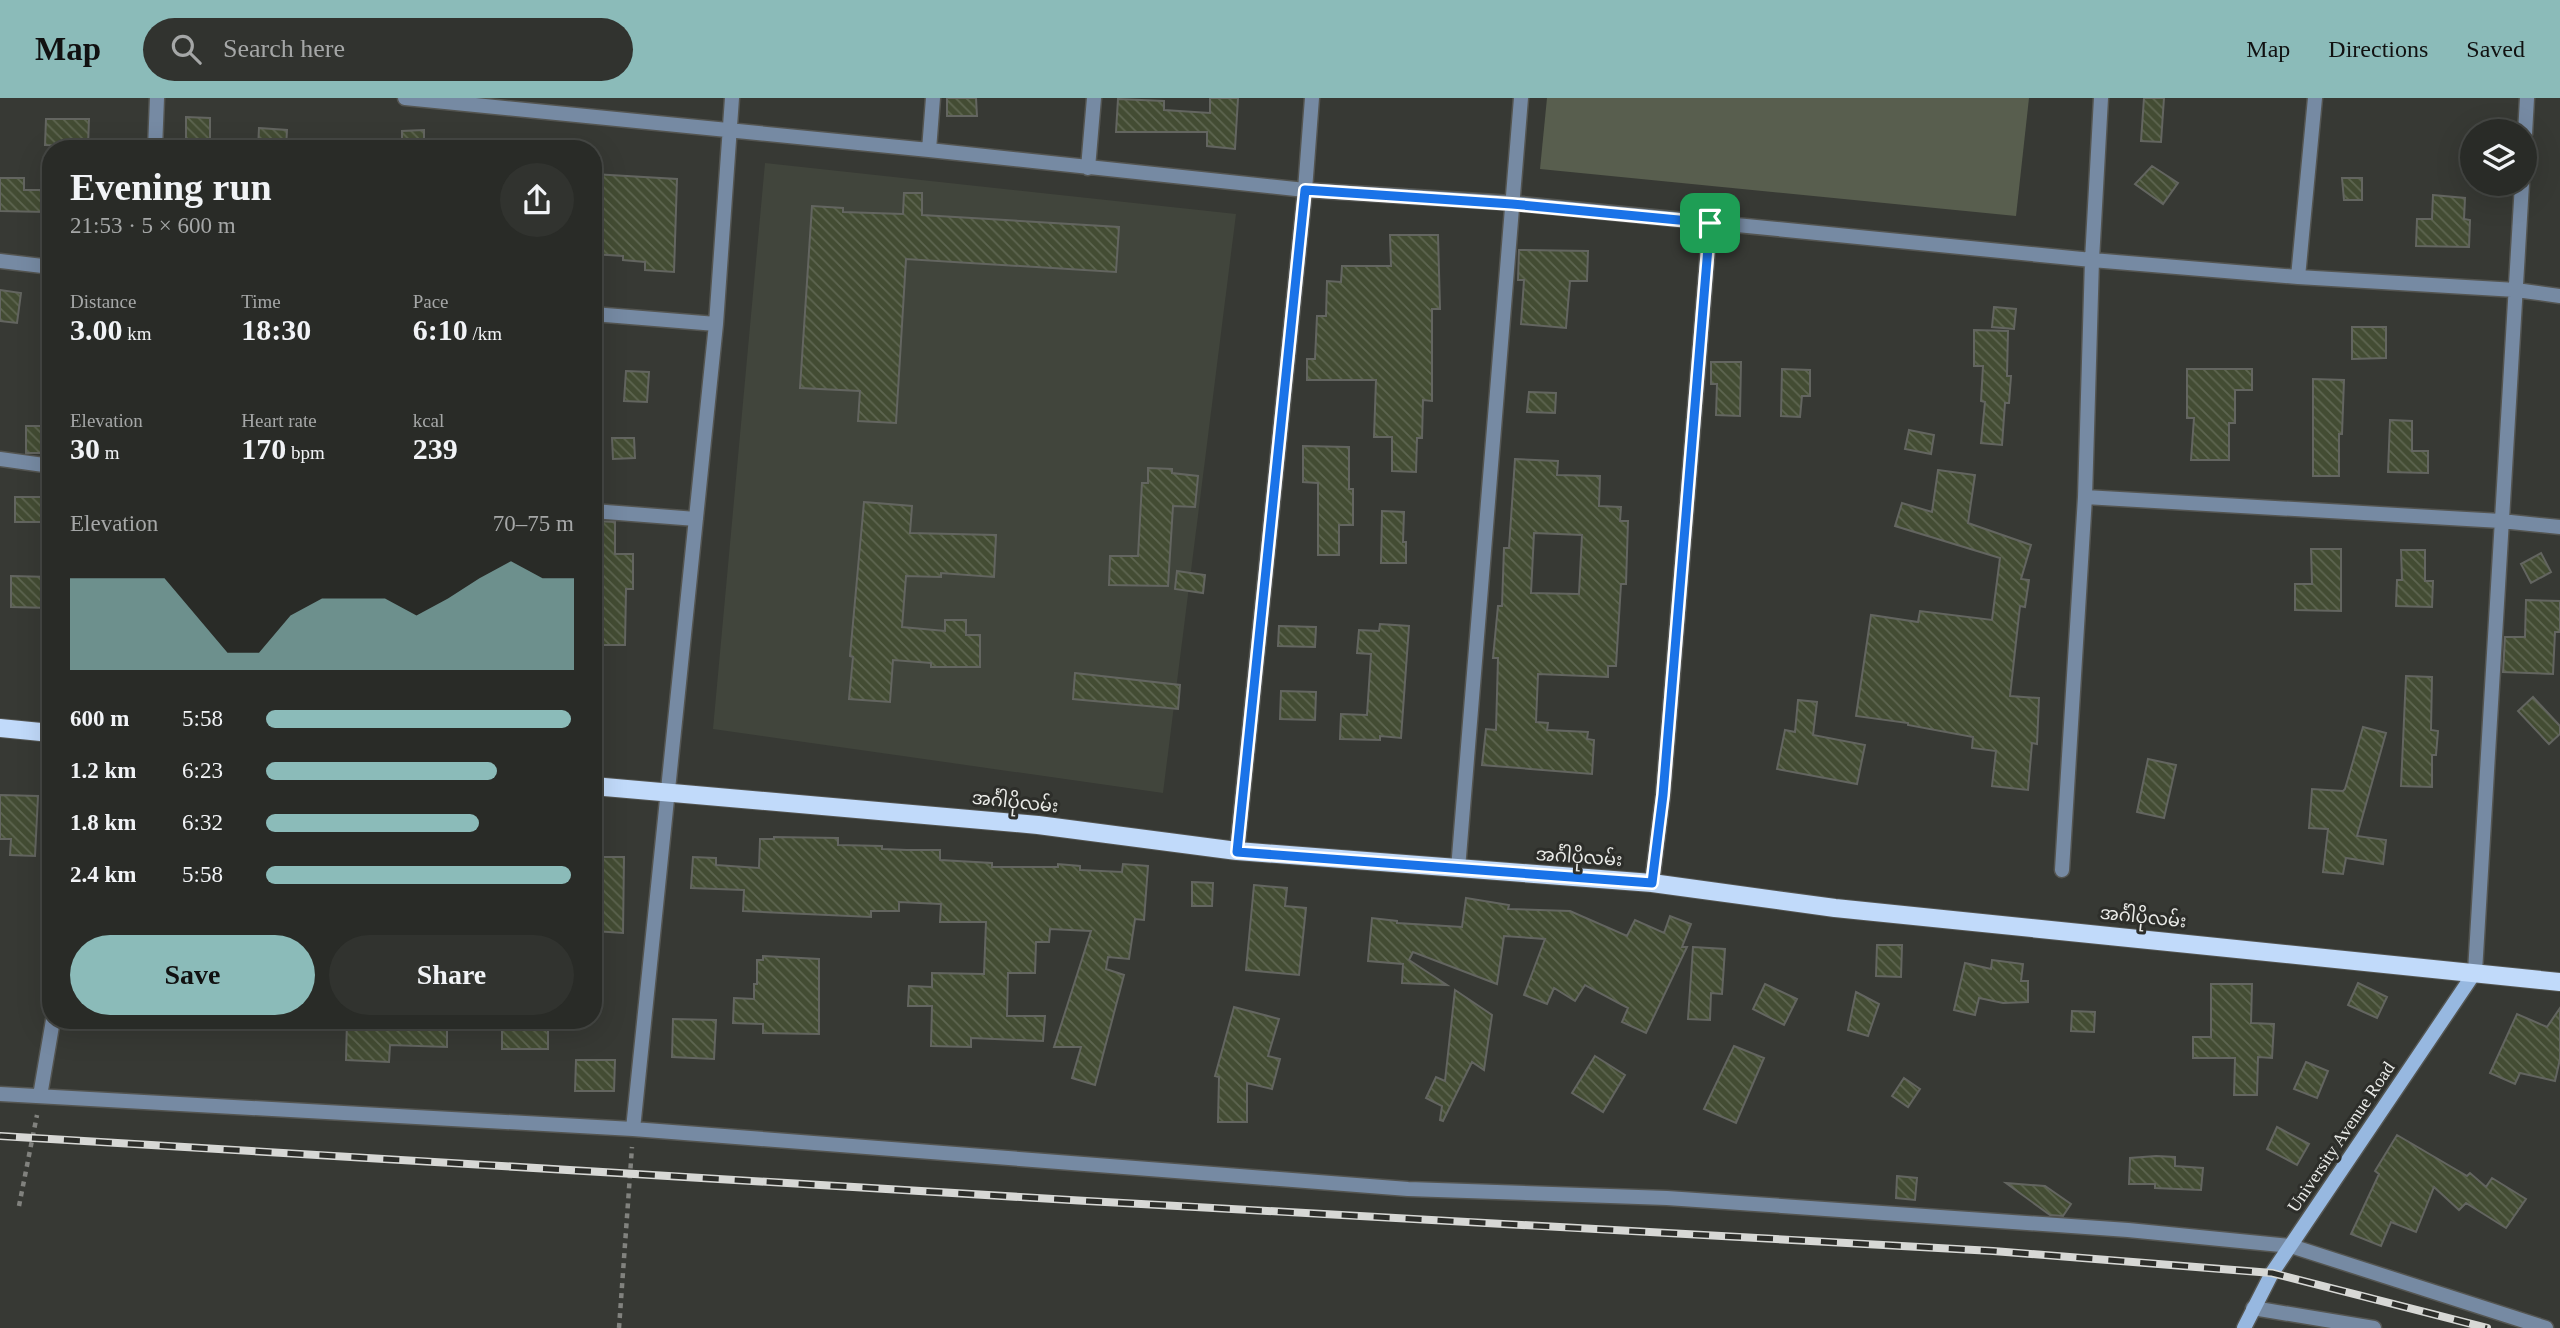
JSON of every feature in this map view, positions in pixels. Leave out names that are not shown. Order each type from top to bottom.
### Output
[{"type":"main road","points":[[0,728],[42,732]]},
{"type":"main road","name":"အင်္ဂါပိုလမ်း","points":[[602,787],[1038,825],[1237,852],[1652,883],[1835,908],[2560,982]]},
{"type":"main road","name":"University Avenue Road","points":[[2244,1328],[2272,1273],[2475,972]]},
{"type":"street","points":[[155,140],[157,98]]},
{"type":"street","points":[[405,98],[515,103],[730,131],[929,149],[1305,190],[1512,204],[2092,261],[2516,290],[2560,296]]},
{"type":"street","points":[[633,1129],[716,324],[732,98]]},
{"type":"street","points":[[929,149],[933,98]]},
{"type":"street","points":[[1088,168],[1094,98]]},
{"type":"street","points":[[1237,852],[1305,190],[1312,98]]},
{"type":"street","points":[[1458,869],[1463,781],[1521,98]]},
{"type":"street","points":[[2062,870],[2085,497],[2092,261],[2101,98]]},
{"type":"street","points":[[2298,277],[2315,98]]},
{"type":"street","points":[[2526,119],[2527,98]]},
{"type":"street","points":[[2475,972],[2521,196]]},
{"type":"street","points":[[1652,883],[1663,795],[1710,223]]},
{"type":"street","points":[[0,261],[42,266]]},
{"type":"street","points":[[602,315],[716,324]]},
{"type":"street","points":[[0,459],[42,465]]},
{"type":"street","points":[[2085,497],[2501,521],[2560,527]]},
{"type":"street","points":[[602,512],[696,519]]},
{"type":"street","points":[[40,1096],[51,1029]]},
{"type":"street","points":[[0,1094],[633,1129],[1408,1189],[1667,1198],[2127,1230],[2291,1246],[2546,1328]]},
{"type":"street","points":[[2253,1308],[2374,1328]]},
{"type":"path","points":[[619,1328],[633,1129]]},
{"type":"path","points":[[19,1206],[33,1138]]},
{"type":"shaded area","points":[[765,163],[1236,214],[1163,793],[713,729]]},
{"type":"green space","points":[[1547,98],[2029,98],[2016,216],[1540,169]]},
{"type":"building","points":[[947,98],[976,98],[977,116],[947,116]]},
{"type":"building","points":[[1210,98],[1238,98],[1235,149],[1207,146],[1207,132],[1116,132],[1118,99],[1164,101],[1164,110],[1210,113]]},
{"type":"building","points":[[2144,98],[2164,98],[2161,142],[2141,141]]},
{"type":"building","points":[[186,117],[210,118],[210,140],[186,140]]},
{"type":"building","points":[[46,119],[89,119],[88,140],[45,140]]},
{"type":"building","points":[[259,128],[287,130],[286,140],[258,140]]},
{"type":"building","points":[[424,130],[424,140],[402,140],[402,131]]},
{"type":"building","points":[[2152,166],[2178,183],[2163,204],[2135,184]]},
{"type":"building","points":[[602,175],[677,179],[674,272],[645,270],[645,262],[623,260],[623,256],[602,255]]},
{"type":"building","points":[[0,178],[24,178],[24,190],[42,190],[42,212],[0,211]]},
{"type":"building","points":[[2342,178],[2362,178],[2362,200],[2344,200]]},
{"type":"building","points":[[904,193],[922,193],[922,215],[1119,227],[1116,272],[906,259],[896,423],[858,421],[860,391],[800,388],[812,206],[843,208],[843,212],[903,214]]},
{"type":"building","points":[[2433,195],[2465,198],[2464,219],[2470,220],[2469,247],[2416,246],[2417,219],[2432,219]]},
{"type":"building","points":[[1390,235],[1438,235],[1440,309],[1432,309],[1432,401],[1423,400],[1422,438],[1417,438],[1416,472],[1392,471],[1392,437],[1374,437],[1376,380],[1307,380],[1307,359],[1315,359],[1317,316],[1326,316],[1327,281],[1341,282],[1342,266],[1391,266]]},
{"type":"building","points":[[1519,250],[1588,251],[1587,281],[1570,281],[1566,328],[1521,324],[1524,280],[1518,280]]},
{"type":"building","points":[[0,290],[21,293],[17,323],[0,321]]},
{"type":"building","points":[[1994,307],[2016,309],[2014,329],[1992,327]]},
{"type":"building","points":[[2352,327],[2386,327],[2386,358],[2352,359]]},
{"type":"building","points":[[1974,330],[2008,331],[2007,376],[2011,376],[2009,403],[2005,403],[2002,445],[1981,443],[1985,402],[1981,401],[1983,366],[1974,366]]},
{"type":"building","points":[[1711,362],[1741,362],[1740,416],[1716,415],[1717,384],[1711,384]]},
{"type":"building","points":[[1782,369],[1810,370],[1810,396],[1802,396],[1800,417],[1781,416]]},
{"type":"building","points":[[2187,369],[2252,369],[2252,390],[2235,390],[2235,423],[2229,423],[2229,460],[2191,460],[2194,418],[2187,418]]},
{"type":"building","points":[[626,371],[649,372],[647,402],[624,401]]},
{"type":"building","points":[[2313,379],[2344,380],[2342,434],[2339,434],[2339,476],[2313,476]]},
{"type":"building","points":[[1529,392],[1556,393],[1555,413],[1527,412]]},
{"type":"building","points":[[2390,420],[2412,421],[2412,451],[2428,451],[2428,473],[2388,472]]},
{"type":"building","points":[[26,426],[42,426],[42,453],[26,453]]},
{"type":"building","points":[[1909,430],[1934,435],[1931,454],[1905,449]]},
{"type":"building","points":[[612,438],[634,438],[635,458],[613,459]]},
{"type":"building","points":[[1303,446],[1349,447],[1349,489],[1353,489],[1353,525],[1339,525],[1339,555],[1318,555],[1318,483],[1303,482]]},
{"type":"building","points":[[1515,459],[1558,461],[1557,475],[1600,476],[1599,506],[1621,507],[1620,521],[1628,521],[1626,584],[1621,584],[1616,666],[1608,666],[1608,677],[1538,674],[1536,722],[1548,723],[1547,730],[1588,732],[1587,739],[1594,740],[1592,774],[1482,765],[1486,729],[1496,730],[1498,658],[1493,658],[1498,606],[1502,606],[1504,548],[1509,548]],"holes":[[[1534,533],[1582,535],[1579,594],[1531,593]]]},
{"type":"building","points":[[1148,468],[1172,469],[1172,473],[1198,476],[1195,507],[1173,506],[1168,586],[1109,585],[1110,556],[1138,556],[1142,483],[1148,483]]},
{"type":"building","points":[[1938,470],[1975,475],[1968,523],[2031,545],[2021,579],[2029,580],[2025,607],[2020,606],[2010,696],[2039,698],[2037,744],[2032,743],[2028,790],[1992,786],[1996,751],[1972,748],[1973,737],[1908,723],[1856,716],[1871,615],[1918,622],[1920,611],[1992,620],[2000,558],[1895,526],[1902,503],[1932,512]]},
{"type":"building","points":[[15,497],[42,497],[42,522],[15,522]]},
{"type":"building","points":[[864,502],[912,506],[910,533],[996,535],[994,577],[941,573],[941,577],[906,576],[902,627],[945,631],[945,620],[966,620],[966,635],[980,635],[980,667],[931,667],[931,663],[893,660],[890,702],[849,699],[853,657],[850,656]]},
{"type":"building","points":[[1382,511],[1404,512],[1403,542],[1406,542],[1406,563],[1381,563]]},
{"type":"building","points":[[602,521],[615,522],[615,554],[633,554],[633,589],[626,589],[625,645],[602,645]]},
{"type":"building","points":[[2311,549],[2341,549],[2341,611],[2295,610],[2295,584],[2312,584]]},
{"type":"building","points":[[2401,550],[2425,550],[2425,581],[2433,581],[2432,607],[2396,606],[2397,580],[2402,580]]},
{"type":"building","points":[[2541,553],[2551,572],[2531,583],[2521,564]]},
{"type":"building","points":[[1177,571],[1205,575],[1203,593],[1175,589]]},
{"type":"building","points":[[11,576],[42,577],[42,608],[11,607]]},
{"type":"building","points":[[2526,600],[2560,601],[2560,632],[2555,632],[2553,674],[2503,672],[2505,637],[2525,637]]},
{"type":"building","points":[[1380,624],[1409,626],[1401,738],[1380,736],[1380,740],[1340,739],[1341,714],[1367,715],[1371,654],[1357,653],[1359,630],[1379,631]]},
{"type":"building","points":[[1279,626],[1316,627],[1315,647],[1278,646]]},
{"type":"building","points":[[1075,673],[1180,685],[1178,709],[1073,699]]},
{"type":"building","points":[[2406,676],[2432,677],[2431,730],[2438,731],[2436,755],[2432,755],[2432,787],[2401,786]]},
{"type":"building","points":[[1281,691],[1316,692],[1315,720],[1280,719]]},
{"type":"building","points":[[2533,697],[2560,726],[2560,734],[2549,744],[2518,711]]},
{"type":"building","points":[[1798,700],[1817,702],[1813,735],[1865,745],[1857,784],[1777,769],[1785,730],[1795,732]]},
{"type":"building","points":[[2363,727],[2386,733],[2357,836],[2386,840],[2383,864],[2346,858],[2343,874],[2323,872],[2328,829],[2309,828],[2312,789],[2345,789]]},
{"type":"building","points":[[2148,759],[2176,765],[2164,818],[2137,812]]},
{"type":"building","points":[[0,795],[38,796],[35,856],[10,855],[11,839],[0,839]]},
{"type":"building","points":[[838,838],[838,845],[940,850],[940,860],[992,863],[992,867],[1058,867],[1058,864],[1080,866],[1080,870],[1122,872],[1123,864],[1148,866],[1144,920],[1135,919],[1129,959],[1108,957],[1106,969],[1124,975],[1095,1085],[1072,1078],[1081,1047],[1054,1047],[1091,931],[1050,929],[1049,942],[1036,942],[1035,973],[1008,973],[1007,1016],[1045,1016],[1043,1041],[971,1038],[971,1047],[931,1046],[932,1006],[908,1006],[909,986],[932,987],[932,973],[984,974],[986,922],[940,922],[941,904],[899,902],[899,911],[871,911],[871,917],[743,911],[744,890],[691,888],[693,857],[716,858],[716,865],[759,868],[760,839]]},
{"type":"building","points":[[602,857],[624,857],[623,933],[602,932]]},
{"type":"building","points":[[1192,882],[1213,883],[1212,906],[1192,906]]},
{"type":"building","points":[[1254,885],[1287,888],[1285,906],[1306,908],[1299,975],[1246,970]]},
{"type":"building","points":[[1466,898],[1509,905],[1508,909],[1570,911],[1627,936],[1635,920],[1664,933],[1670,916],[1691,924],[1682,947],[1687,947],[1646,1033],[1622,1022],[1628,1008],[1585,985],[1575,1001],[1554,988],[1547,1004],[1524,995],[1545,939],[1504,936],[1497,984],[1413,952],[1409,960],[1447,985],[1402,983],[1403,964],[1368,961],[1372,918],[1397,923],[1462,927]]},
{"type":"building","points":[[1877,945],[1902,945],[1901,977],[1876,976]]},
{"type":"building","points":[[1693,947],[1725,949],[1722,994],[1711,993],[1710,1020],[1688,1019]]},
{"type":"building","points":[[763,956],[819,959],[819,1034],[763,1033],[763,1024],[733,1023],[734,998],[754,999],[757,960],[763,960]]},
{"type":"building","points":[[1992,960],[2023,964],[2021,981],[2028,981],[2028,1002],[2003,1003],[1979,998],[1975,1015],[1954,1010],[1965,963],[1991,969]]},
{"type":"building","points":[[2358,983],[2387,997],[2377,1018],[2348,1005]]},
{"type":"building","points":[[1765,984],[1797,999],[1784,1025],[1753,1009]]},
{"type":"building","points":[[2211,984],[2252,984],[2251,1023],[2274,1024],[2272,1058],[2258,1057],[2257,1095],[2234,1095],[2235,1058],[2193,1058],[2193,1037],[2211,1037]]},
{"type":"building","points":[[1455,990],[1492,1015],[1484,1070],[1472,1062],[1443,1121],[1440,1120],[1442,1106],[1426,1098],[1436,1077],[1445,1081]]},
{"type":"building","points":[[1856,992],[1879,1004],[1868,1036],[1848,1030]]},
{"type":"building","points":[[1234,1007],[1279,1019],[1268,1056],[1280,1059],[1272,1089],[1247,1083],[1247,1122],[1218,1122],[1219,1077],[1215,1076]]},
{"type":"building","points":[[2560,1008],[2560,1059],[2555,1081],[2520,1073],[2515,1084],[2490,1073],[2517,1014],[2547,1027]]},
{"type":"building","points":[[2072,1011],[2095,1012],[2094,1032],[2071,1031]]},
{"type":"building","points":[[673,1019],[716,1020],[714,1059],[672,1057]]},
{"type":"building","points":[[347,1029],[447,1029],[447,1047],[390,1045],[389,1062],[346,1060]]},
{"type":"building","points":[[502,1029],[548,1029],[548,1049],[502,1049]]},
{"type":"building","points":[[1734,1046],[1764,1058],[1736,1123],[1704,1109]]},
{"type":"building","points":[[1595,1056],[1625,1075],[1603,1112],[1572,1093]]},
{"type":"building","points":[[576,1060],[615,1060],[614,1091],[575,1091]]},
{"type":"building","points":[[2306,1062],[2328,1071],[2317,1098],[2294,1089]]},
{"type":"building","points":[[1904,1078],[1920,1089],[1908,1107],[1892,1096]]},
{"type":"building","points":[[2277,1127],[2309,1144],[2297,1165],[2267,1149]]},
{"type":"building","points":[[2397,1135],[2467,1176],[2470,1173],[2486,1187],[2492,1178],[2526,1199],[2506,1228],[2466,1203],[2459,1210],[2434,1187],[2416,1232],[2391,1222],[2381,1246],[2351,1234],[2379,1174],[2375,1171]]},
{"type":"building","points":[[2175,1157],[2175,1166],[2203,1168],[2201,1190],[2155,1188],[2155,1184],[2129,1184],[2130,1158]]},
{"type":"building","points":[[1897,1176],[1917,1178],[1915,1200],[1896,1198]]},
{"type":"building","points":[[2006,1183],[2045,1186],[2071,1204],[2063,1216],[2050,1215]]},
{"type":"railway","points":[[0,1136],[1087,1201],[1993,1251],[2272,1273],[2487,1328]]},
{"type":"route","points":[[1305,190],[1512,204],[1710,223],[1663,795],[1652,883],[1237,852],[1305,190]]}]
